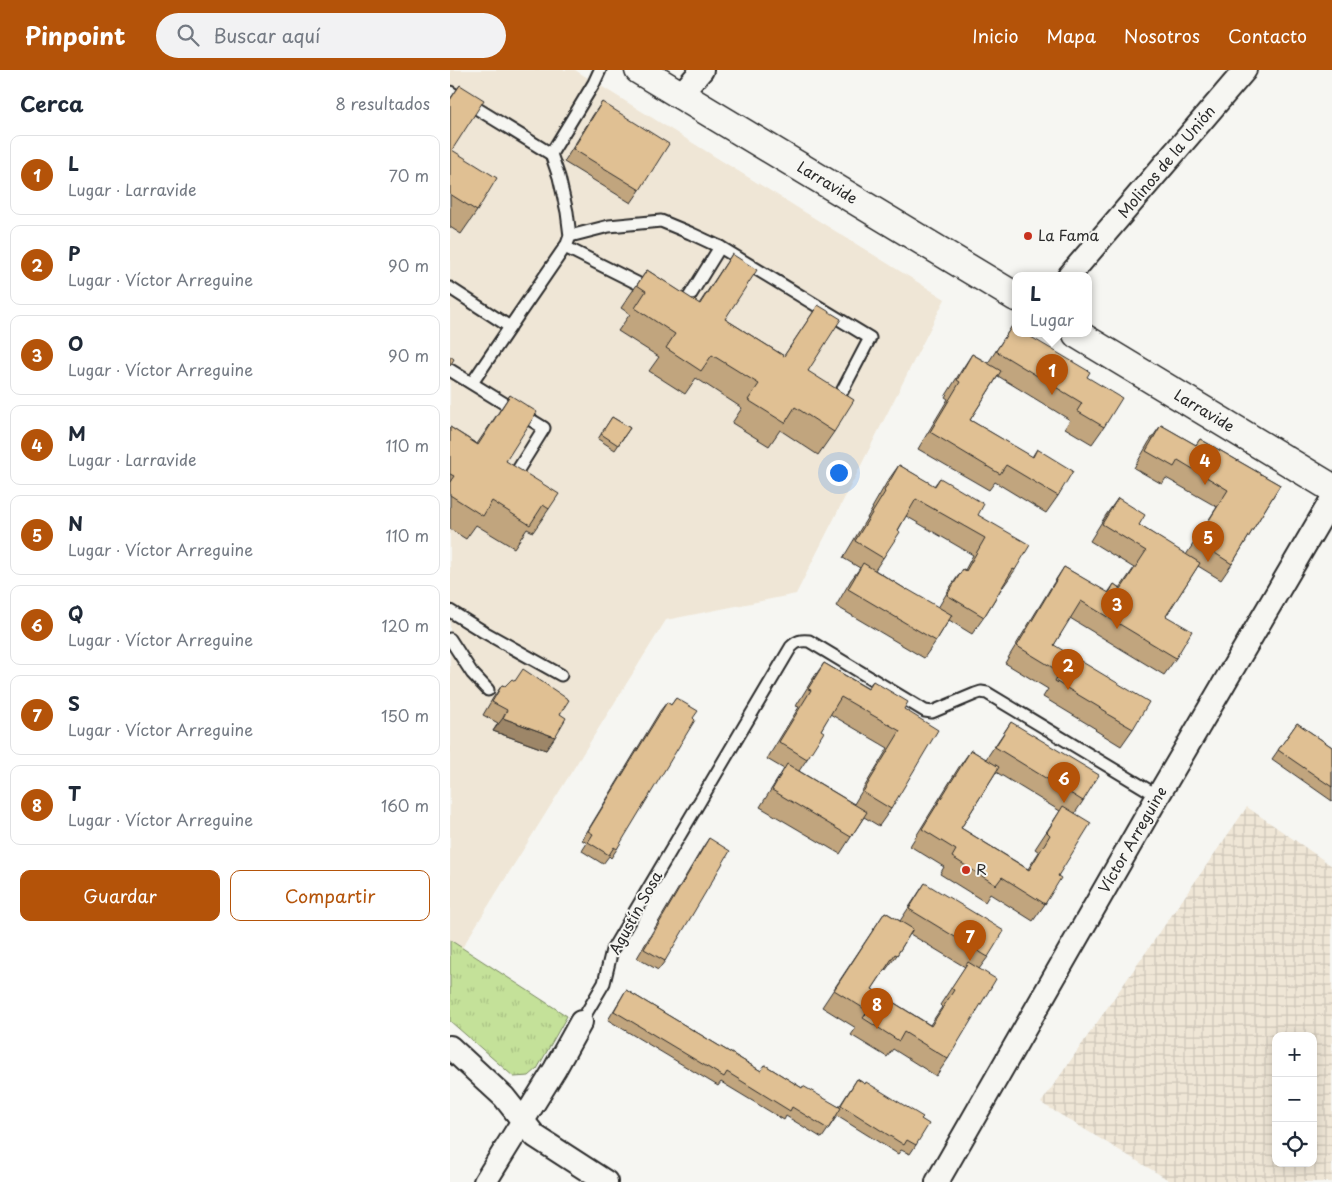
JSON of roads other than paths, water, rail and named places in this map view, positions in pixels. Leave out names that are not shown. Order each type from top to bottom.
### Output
[{"type":"street","name":"Larravide","points":[[639,70],[1012,295]]},
{"type":"street","points":[[681,94],[702,70]]},
{"type":"street","name":"Molinos de la Unión","points":[[1072,272],[1245,70]]},
{"type":"street","name":"Larravide","points":[[1082,337],[1332,488]]},
{"type":"street","name":"Víctor Arreguine","points":[[937,1182],[1158,796],[1332,499]]},
{"type":"street","name":"Agustín Sosa","points":[[485,1182],[555,1069],[580,1022]]},
{"type":"street","points":[[450,1047],[504,1097],[536,1136],[606,1182]]},
{"type":"lane","points":[[551,154],[600,70]]},
{"type":"lane","points":[[450,92],[551,154],[559,177],[570,236],[565,247],[472,383]]},
{"type":"lane","points":[[570,236],[609,226],[660,221],[720,247],[870,338],[838,398]]},
{"type":"lane","points":[[565,247],[672,300],[686,302],[720,247]]},
{"type":"lane","points":[[450,288],[510,327]]},
{"type":"lane","points":[[450,370],[544,428],[511,481]]},
{"type":"lane","points":[[450,611],[561,676]]},
{"type":"lane","points":[[450,639],[472,673],[488,690]]},
{"type":"lane","name":"Agustín Sosa","points":[[580,1022],[604,983],[612,950],[791,646],[796,642],[808,641],[925,711],[932,712],[975,694],[987,693],[1158,796]]},
{"type":"place","name":"La Fama","points":[[1028,236]]},
{"type":"place","name":"L","points":[[1052,395]]},
{"type":"place","name":"M","points":[[1205,485]]},
{"type":"place","name":"N","points":[[1208,562]]},
{"type":"place","name":"O","points":[[1117,629]]},
{"type":"place","name":"P","points":[[1068,690]]},
{"type":"place","name":"Q","points":[[1064,803]]},
{"type":"place","name":"R","points":[[966,870]]},
{"type":"place","name":"S","points":[[970,961]]},
{"type":"place","name":"T","points":[[877,1029]]}]
